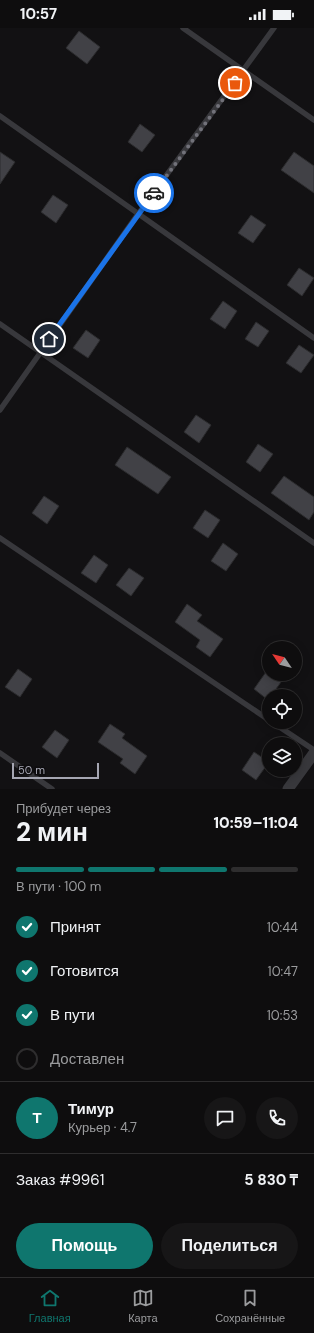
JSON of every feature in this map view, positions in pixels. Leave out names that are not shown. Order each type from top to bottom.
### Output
[{"type":"street","points":[[288,789],[314,752]]},
{"type":"lane","points":[[183,28],[314,120]]},
{"type":"lane","points":[[0,410],[138,214],[274,28]]},
{"type":"lane","points":[[0,116],[314,338]]},
{"type":"lane","points":[[0,324],[314,543]]},
{"type":"lane","points":[[0,538],[262,715]]},
{"type":"lane","points":[[282,729],[314,752]]},
{"type":"lane","points":[[0,753],[52,789]]},
{"type":"building","points":[[79,31],[100,47],[87,64],[66,48]]},
{"type":"building","points":[[140,124],[155,135],[142,152],[128,142]]},
{"type":"building","points":[[0,152],[15,162],[0,184]]},
{"type":"building","points":[[294,152],[314,166],[314,193],[281,170]]},
{"type":"building","points":[[53,195],[68,205],[56,223],[41,212]]},
{"type":"building","points":[[251,215],[266,225],[253,243],[238,233]]},
{"type":"building","points":[[299,268],[314,278],[302,296],[287,285]]},
{"type":"building","points":[[223,301],[237,311],[225,329],[210,319]]},
{"type":"building","points":[[256,322],[269,331],[258,347],[245,339]]},
{"type":"building","points":[[86,330],[100,340],[88,358],[73,348]]},
{"type":"building","points":[[299,345],[314,355],[301,373],[286,363]]},
{"type":"building","points":[[196,415],[211,425],[199,443],[184,432]]},
{"type":"building","points":[[258,444],[273,454],[260,472],[246,462]]},
{"type":"building","points":[[127,447],[171,477],[158,494],[115,465]]},
{"type":"building","points":[[284,476],[314,497],[314,512],[309,520],[271,493]]},
{"type":"building","points":[[44,496],[59,506],[47,524],[32,513]]},
{"type":"building","points":[[205,510],[220,520],[208,538],[193,528]]},
{"type":"building","points":[[223,543],[238,554],[226,571],[211,561]]},
{"type":"building","points":[[94,555],[108,565],[96,583],[81,573]]},
{"type":"building","points":[[129,568],[144,578],[131,596],[116,585]]},
{"type":"building","points":[[187,604],[202,615],[197,621],[223,639],[210,657],[196,647],[200,640],[175,622]]},
{"type":"building","points":[[18,669],[32,679],[20,697],[5,687]]},
{"type":"building","points":[[262,678],[262,681],[281,682],[276,689],[262,689],[262,695],[254,689]]},
{"type":"building","points":[[110,724],[125,734],[122,738],[147,756],[135,774],[120,763],[123,759],[98,742]]},
{"type":"building","points":[[55,730],[69,740],[57,758],[42,747]]},
{"type":"building","points":[[254,752],[262,757],[262,772],[256,780],[242,770]]},
{"type":"way so far","points":[[154,193],[235,83]]},
{"type":"route","points":[[49,339],[154,193]]}]
